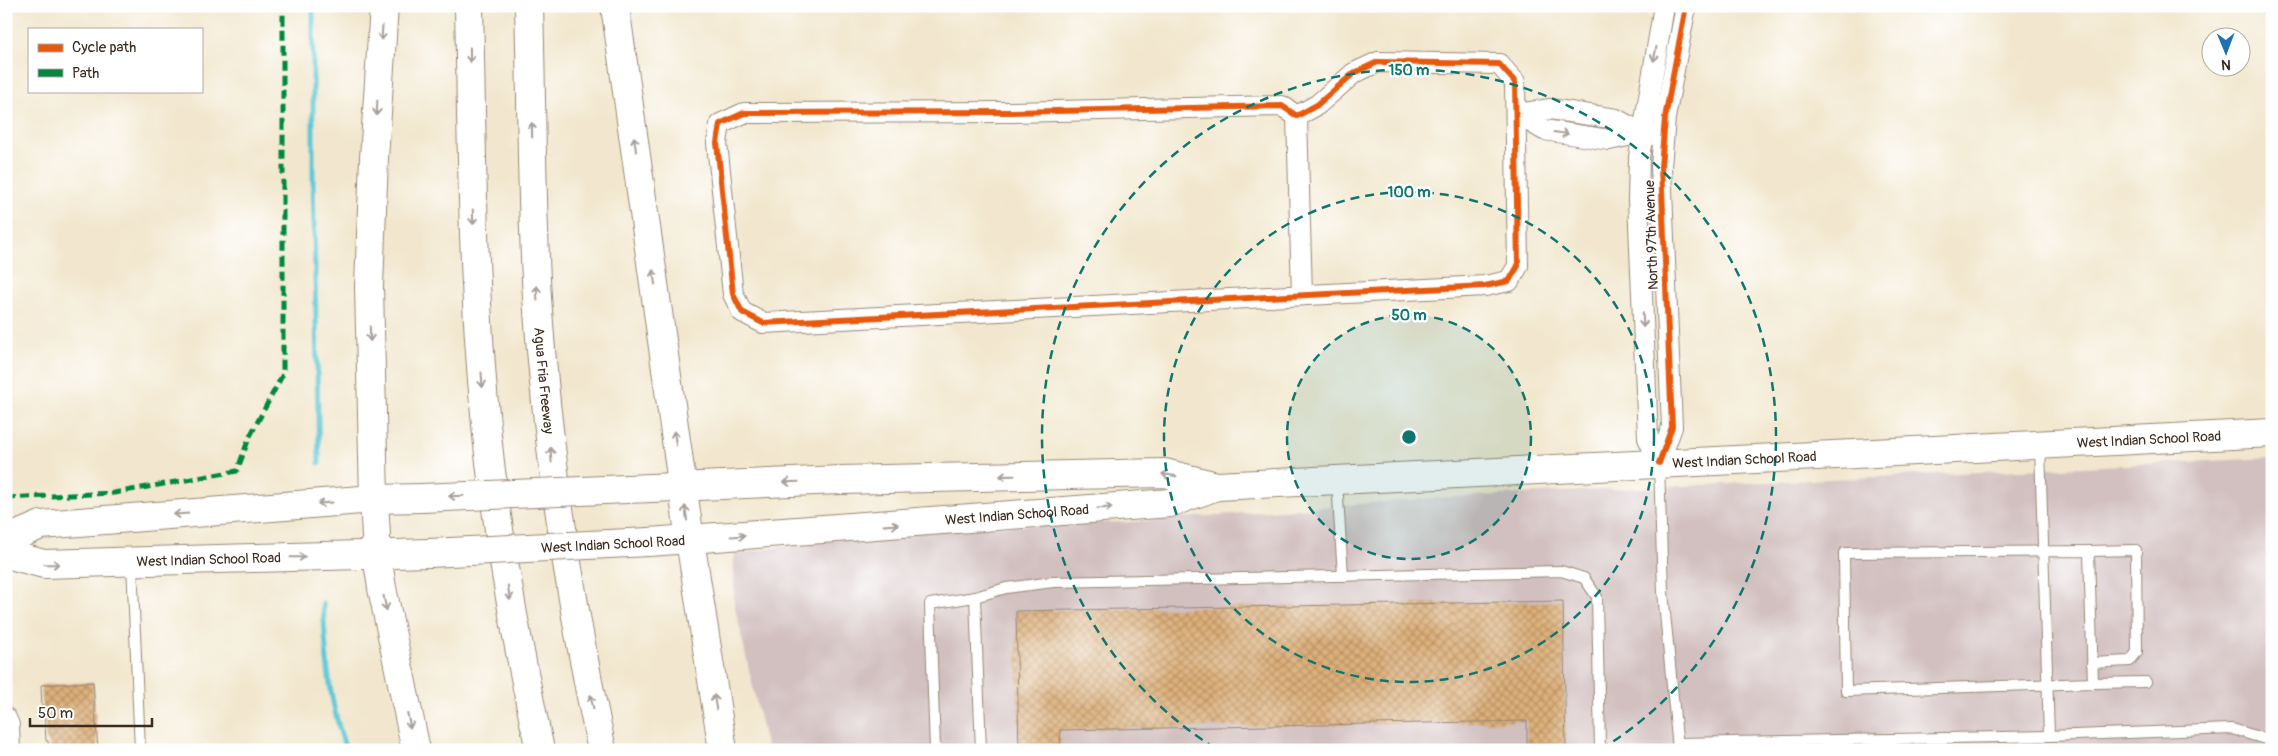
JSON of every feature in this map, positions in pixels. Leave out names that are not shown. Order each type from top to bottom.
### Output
[{"type":"main road","points":[[384,6],[374,158],[370,286],[374,499],[377,555],[382,588],[416,750]]},
{"type":"main road","points":[[470,6],[473,205],[485,415],[511,609],[540,750]]},
{"type":"main road","name":"Agua Fria Freeway","points":[[529,6],[534,233],[543,367],[553,468],[568,572],[588,685],[602,750]]},
{"type":"main road","points":[[615,6],[682,486],[723,750]]},
{"type":"main road","name":"West Indian School Road","points":[[6,540],[41,524],[374,499],[840,480],[1165,473],[1217,486],[2272,433]]},
{"type":"main road","name":"West Indian School Road","points":[[6,554],[44,564],[377,555],[690,540],[1170,504],[1217,486]]},
{"type":"street","name":"North 97th Avenue","points":[[1659,463],[1648,438],[1638,200],[1639,156],[1642,132],[1664,6]]},
{"type":"street","name":"North 97th Avenue","points":[[1659,463],[1672,427],[1661,200],[1663,138],[1686,6]]},
{"type":"street","points":[[1378,62],[1498,64],[1515,82],[1517,114],[1518,266],[1509,281],[1485,286],[763,323],[742,312],[733,294],[717,143],[720,124],[744,113],[1012,112],[1282,106],[1297,116],[1317,105],[1354,73],[1378,62]]},
{"type":"street","points":[[1517,114],[1550,109],[1588,114],[1616,119],[1642,132],[1663,138]]},
{"type":"street","points":[[1297,116],[1302,295]]},
{"type":"street","points":[[6,718],[9,724],[10,750]]},
{"type":"lane","points":[[2040,445],[2049,736]]},
{"type":"lane","points":[[1659,463],[1663,592],[1678,747],[2232,730],[2272,741]]},
{"type":"lane","points":[[1337,480],[1343,576]]},
{"type":"lane","points":[[2092,663],[2130,661],[2137,652],[2136,550],[1844,553],[1846,691],[2048,683],[2146,682]]},
{"type":"lane","points":[[2089,551],[2093,683]]},
{"type":"lane","points":[[132,562],[140,750]]},
{"type":"lane","points":[[935,750],[930,604],[975,597],[1006,588],[1052,582],[1561,571],[1584,578],[1597,597],[1600,750]]},
{"type":"lane","points":[[975,597],[980,750]]},
{"type":"shaded area","points":[[2272,458],[2272,750],[767,750],[734,603],[734,554],[839,537],[983,527],[1131,522],[1434,498]]},
{"type":"building","points":[[1563,601],[1566,750],[1527,750],[1527,721],[1060,730],[1061,750],[1019,750],[1016,611]]},
{"type":"building","points":[[93,682],[98,750],[49,750],[48,741],[46,741],[44,710],[42,710],[41,685]]},
{"type":"waterway","points":[[313,6],[313,179],[319,463]]},
{"type":"waterway","points":[[323,603],[332,695],[335,713],[346,750]]},
{"type":"marked path","points":[[6,498],[114,493],[237,471],[249,438],[283,374],[283,6]]},
{"type":"cycle path","points":[[1659,463],[1672,427],[1661,167],[1665,118],[1686,6]]},
{"type":"cycle path","points":[[1378,62],[1499,64],[1515,82],[1518,266],[1509,281],[1485,286],[763,323],[742,312],[733,294],[717,143],[720,124],[744,113],[1012,112],[1282,106],[1297,116],[1317,105],[1354,73],[1378,62]]}]
